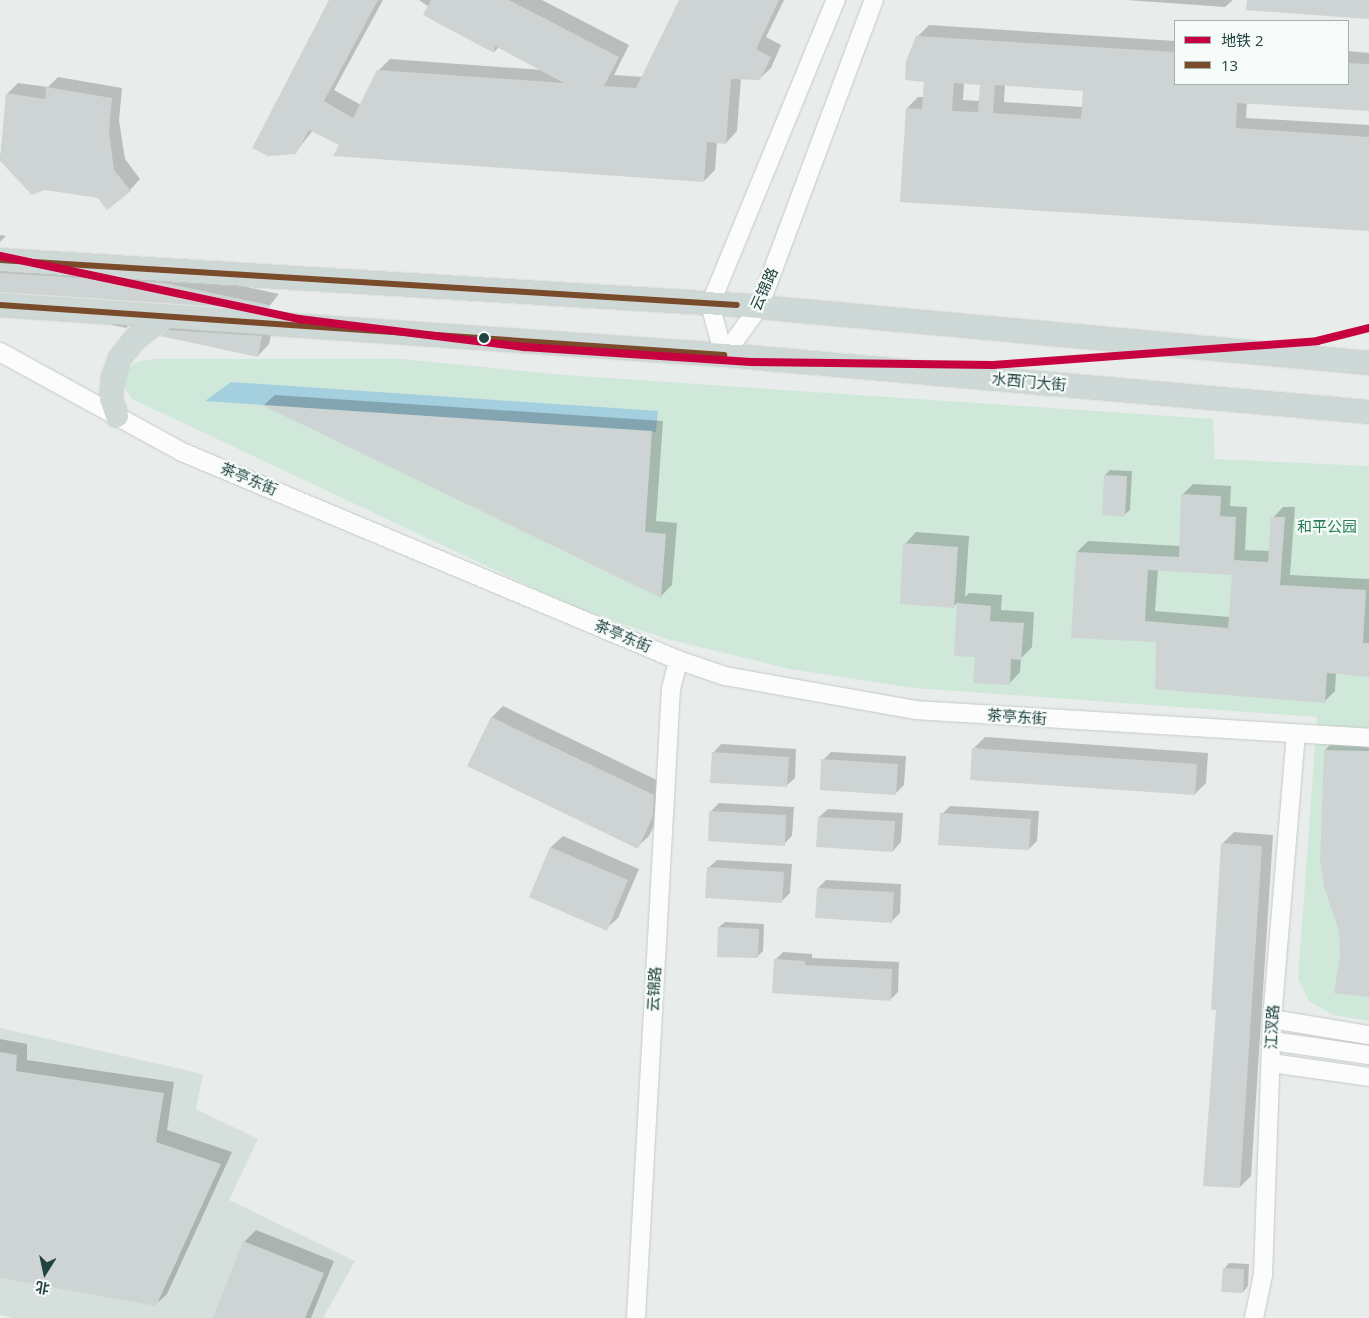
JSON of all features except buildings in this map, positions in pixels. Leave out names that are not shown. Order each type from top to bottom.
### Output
[{"type":"main road","points":[[0,260],[759,307],[1369,363]]},
{"type":"main road","name":"水西门大街","points":[[0,305],[724,355],[1369,412]]},
{"type":"main road","points":[[116,416],[111,399],[113,377],[120,358],[135,339],[164,316]]},
{"type":"street","points":[[724,355],[710,305],[836,0]]},
{"type":"street","name":"云锦路","points":[[724,355],[759,307],[874,0]]},
{"type":"street","name":"茶亭东街","points":[[0,352],[182,452],[678,660],[725,676],[915,710],[1369,738]]},
{"type":"street","name":"云锦路","points":[[636,1318],[671,689],[678,660]]},
{"type":"street","name":"江汊路","points":[[1254,1318],[1263,1275],[1272,1019],[1296,735]]},
{"type":"street","points":[[1272,1019],[1369,1035]]},
{"type":"street","points":[[1272,1041],[1369,1055]]},
{"type":"street","points":[[1270,1063],[1369,1077]]},
{"type":"shaded area","points":[[0,1028],[203,1074],[196,1109],[258,1139],[229,1200],[355,1261],[323,1318],[14,1318],[0,1315]]},
{"type":"green space","name":"和平公园","points":[[152,359],[402,359],[565,375],[1213,419],[1215,459],[1369,466],[1369,1021],[1333,1015],[1309,1001],[1298,979],[1317,717],[914,688],[789,669],[667,639],[576,608],[132,399],[123,385],[126,371],[136,362]]},
{"type":"water","points":[[231,382],[658,411],[656,432],[205,401]]},
{"type":"metro line","name":"2","points":[[0,256],[299,319],[525,347],[751,362],[993,365],[1317,341],[1369,328]]},
{"type":"transit line","name":"13","points":[[0,260],[737,305]]},
{"type":"transit line","name":"13","points":[[0,305],[724,355]]}]
